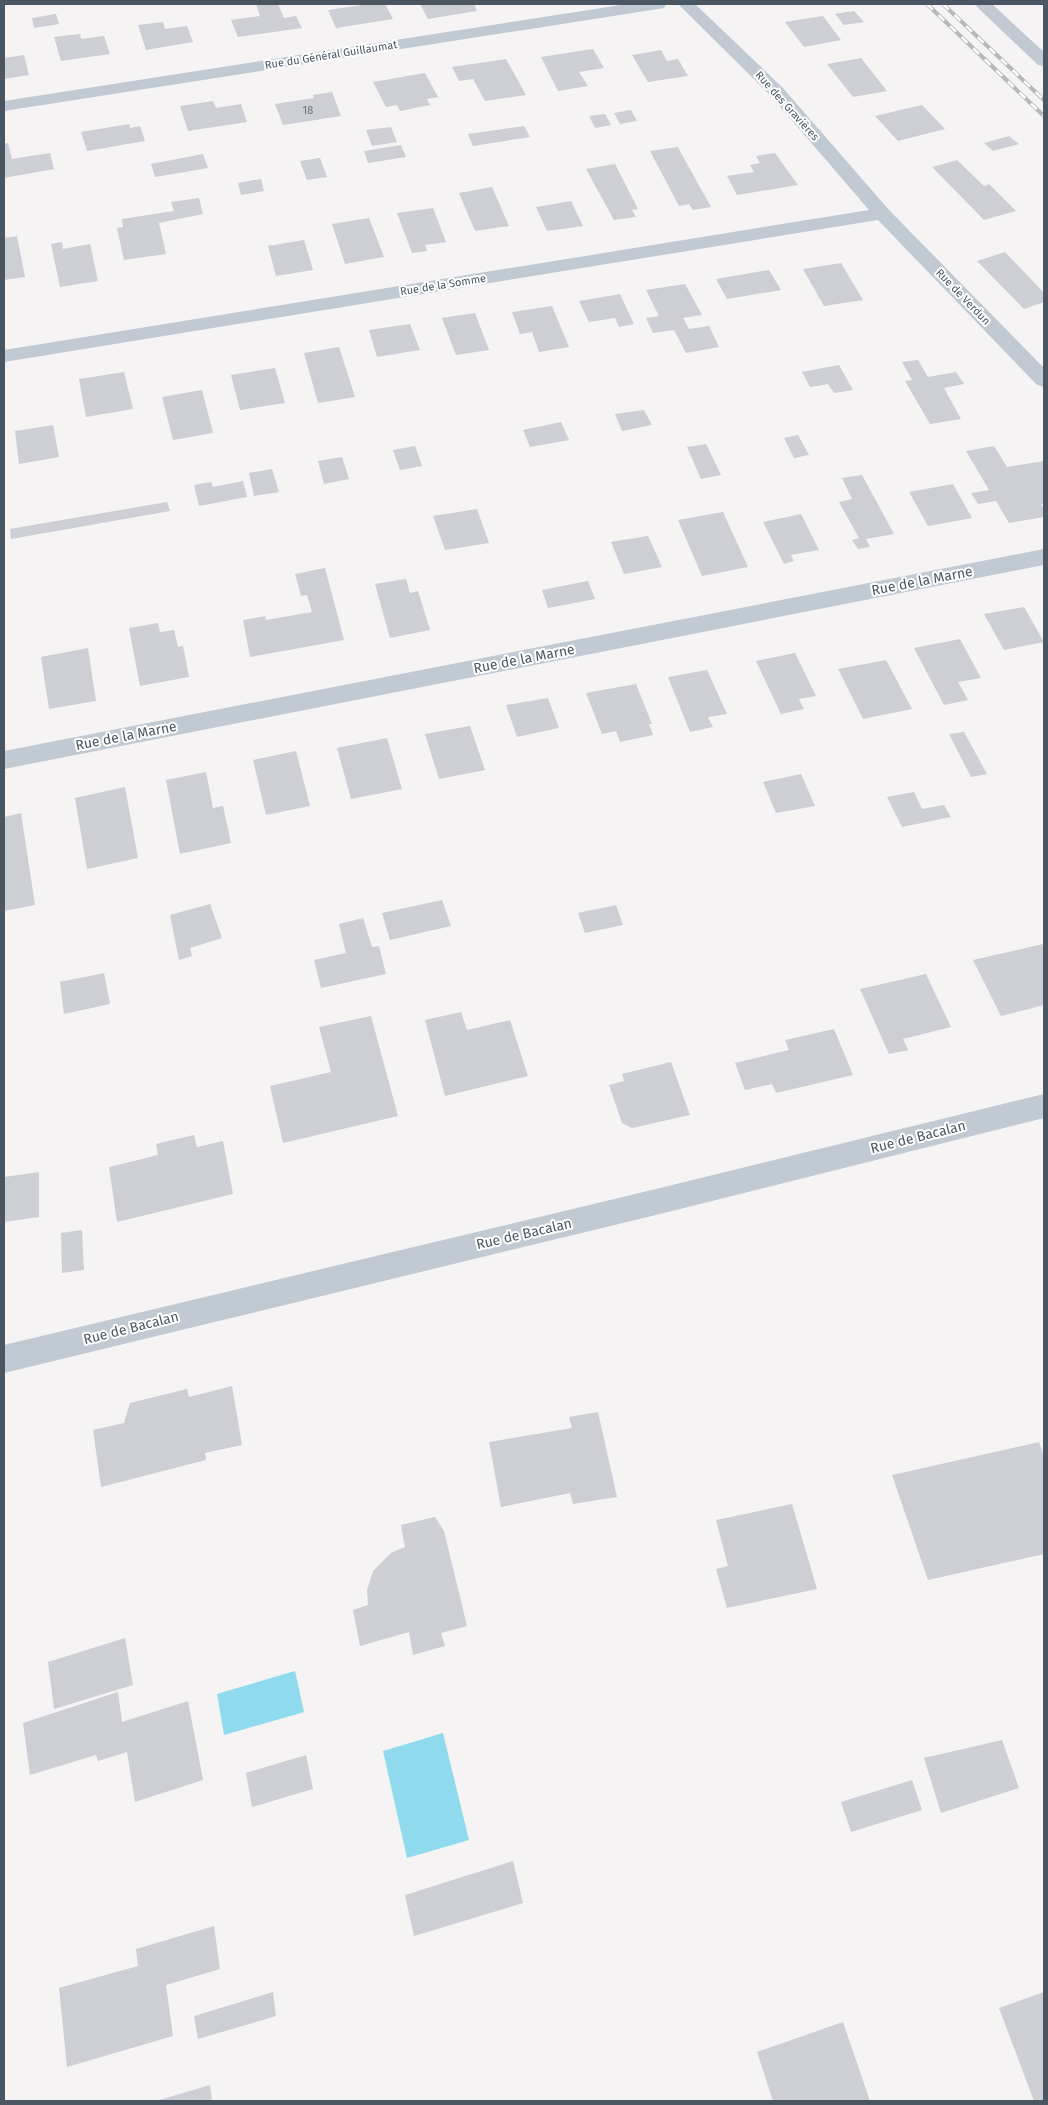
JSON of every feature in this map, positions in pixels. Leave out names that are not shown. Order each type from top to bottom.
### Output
[{"type":"street","name":"Rue du Général Guillaumat","points":[[4,106],[658,4]]},
{"type":"street","name":"Rue des Gravières","points":[[686,4],[777,92],[882,214]]},
{"type":"street","points":[[982,4],[1044,61]]},
{"type":"street","name":"Rue de la Somme","points":[[4,356],[882,214]]},
{"type":"street","name":"Rue de Verdun","points":[[882,214],[1044,380]]},
{"type":"street","name":"Rue de la Marne","points":[[4,760],[1044,557]]},
{"type":"street","name":"Rue de Bacalan","points":[[4,1359],[660,1201],[1044,1106]]},
{"type":"water","points":[[295,1671],[304,1712],[224,1735],[217,1694]]},
{"type":"water","points":[[443,1733],[469,1840],[407,1858],[383,1751]]},
{"type":"building","points":[[256,4],[278,4],[284,18],[296,16],[302,28],[238,37],[231,20],[260,16]]},
{"type":"building","points":[[369,4],[385,4],[393,19],[336,28],[328,10]]},
{"type":"building","points":[[420,4],[474,4],[477,11],[428,19]]},
{"type":"building","points":[[854,11],[864,22],[844,25],[835,14]]},
{"type":"building","points":[[56,14],[59,24],[34,28],[32,18]]},
{"type":"building","points":[[823,16],[841,40],[804,47],[785,22]]},
{"type":"building","points":[[163,22],[165,29],[187,26],[193,42],[146,50],[138,25]]},
{"type":"building","points":[[80,34],[81,39],[104,36],[110,54],[61,61],[54,37]]},
{"type":"building","points":[[593,49],[604,68],[579,72],[588,86],[558,91],[541,57]]},
{"type":"building","points":[[661,50],[667,61],[678,59],[688,76],[648,82],[632,55]]},
{"type":"building","points":[[24,55],[29,75],[4,79],[4,58]]},
{"type":"building","points":[[861,58],[887,91],[853,97],[827,64]]},
{"type":"building","points":[[506,59],[526,95],[485,101],[473,79],[459,81],[452,67]]},
{"type":"building","points":[[425,73],[438,97],[427,99],[430,105],[400,111],[397,105],[386,107],[373,82]]},
{"type":"building","points":[[332,92],[341,116],[283,125],[275,104],[314,98],[313,95]]},
{"type":"building","points":[[213,101],[216,108],[241,104],[247,122],[188,131],[180,106]]},
{"type":"building","points":[[922,105],[945,129],[898,141],[875,116]]},
{"type":"building","points":[[631,110],[637,121],[620,124],[614,113]]},
{"type":"building","points":[[605,114],[611,125],[595,128],[589,116]]},
{"type":"building","points":[[129,124],[130,128],[140,126],[145,141],[87,151],[81,132]]},
{"type":"building","points":[[524,126],[530,137],[473,146],[468,134]]},
{"type":"building","points":[[391,127],[397,142],[372,146],[366,130]]},
{"type":"building","points":[[1009,136],[1019,144],[993,151],[984,143]]},
{"type":"building","points":[[8,143],[12,159],[50,153],[54,169],[4,178],[4,144]]},
{"type":"building","points":[[401,145],[406,157],[368,163],[364,151]]},
{"type":"building","points":[[678,147],[711,207],[693,210],[689,204],[679,206],[650,151]]},
{"type":"building","points":[[775,153],[798,185],[737,195],[727,176],[754,172],[750,165],[760,163],[756,156]]},
{"type":"building","points":[[203,154],[208,168],[155,177],[151,164]]},
{"type":"building","points":[[320,158],[327,177],[307,180],[300,161]]},
{"type":"building","points":[[957,160],[984,186],[989,184],[1016,211],[984,220],[932,167]]},
{"type":"building","points":[[615,164],[638,209],[632,210],[636,217],[614,220],[586,169]]},
{"type":"building","points":[[261,179],[264,191],[241,195],[238,183]]},
{"type":"building","points":[[492,187],[509,226],[475,231],[459,193]]},
{"type":"building","points":[[199,198],[203,214],[159,223],[166,254],[124,260],[117,228],[123,227],[122,219],[174,211],[171,202]]},
{"type":"building","points":[[571,201],[583,226],[547,231],[536,207]]},
{"type":"building","points":[[433,208],[446,242],[425,245],[427,251],[412,253],[397,213]]},
{"type":"building","points":[[369,218],[384,257],[345,264],[332,224]]},
{"type":"building","points":[[17,236],[25,277],[4,280],[4,238]]},
{"type":"building","points":[[304,240],[313,270],[276,276],[268,246]]},
{"type":"building","points":[[62,242],[63,249],[90,244],[98,281],[60,287],[51,244]]},
{"type":"building","points":[[1005,252],[1044,293],[1044,302],[1024,309],[977,261]]},
{"type":"building","points":[[841,263],[863,300],[824,306],[803,269]]},
{"type":"building","points":[[769,270],[781,290],[727,299],[716,279]]},
{"type":"building","points":[[685,284],[702,315],[683,318],[689,329],[709,326],[719,347],[686,353],[674,330],[653,333],[646,318],[659,316],[646,290]]},
{"type":"building","points":[[620,294],[634,324],[619,327],[615,318],[589,322],[579,301]]},
{"type":"building","points":[[552,306],[569,347],[539,352],[532,332],[520,334],[512,312]]},
{"type":"building","points":[[475,313],[489,350],[456,355],[442,318]]},
{"type":"building","points":[[410,324],[420,350],[377,357],[369,330]]},
{"type":"building","points":[[339,347],[355,397],[318,403],[304,353]]},
{"type":"building","points":[[918,360],[928,377],[956,372],[964,384],[944,388],[961,419],[930,424],[905,381],[912,380],[902,362]]},
{"type":"building","points":[[839,365],[853,390],[834,393],[828,384],[810,387],[802,372]]},
{"type":"building","points":[[275,368],[285,403],[240,410],[231,375]]},
{"type":"building","points":[[124,372],[133,409],[86,417],[79,379]]},
{"type":"building","points":[[202,390],[213,433],[173,440],[162,397]]},
{"type":"building","points":[[644,410],[652,425],[622,431],[615,414]]},
{"type":"building","points":[[561,422],[569,440],[530,447],[523,430]]},
{"type":"building","points":[[53,425],[59,457],[19,464],[15,431]]},
{"type":"building","points":[[798,435],[809,455],[794,458],[784,438]]},
{"type":"building","points":[[706,444],[721,475],[701,479],[687,447]]},
{"type":"building","points":[[415,446],[422,466],[400,470],[393,450]]},
{"type":"building","points":[[994,446],[1007,467],[1044,461],[1044,504],[1041,504],[1044,509],[1044,517],[1009,523],[996,501],[978,504],[971,493],[989,490],[966,451]]},
{"type":"building","points":[[342,457],[349,479],[324,484],[318,461]]},
{"type":"building","points":[[272,469],[279,492],[254,496],[249,473]]},
{"type":"building","points":[[862,475],[894,534],[866,539],[870,547],[858,549],[852,540],[859,538],[839,502],[852,499],[842,478]]},
{"type":"building","points":[[243,481],[247,497],[199,506],[194,485],[211,482],[213,487]]},
{"type":"building","points":[[953,484],[972,518],[928,526],[909,492]]},
{"type":"building","points":[[167,502],[170,511],[11,539],[10,529]]},
{"type":"building","points":[[477,509],[489,543],[445,550],[433,516]]},
{"type":"building","points":[[723,512],[748,567],[702,576],[678,520]]},
{"type":"building","points":[[801,514],[819,550],[791,555],[794,561],[784,564],[763,522]]},
{"type":"building","points":[[648,536],[662,567],[624,574],[611,542]]},
{"type":"building","points":[[325,568],[344,640],[250,657],[243,620],[265,616],[266,620],[312,612],[307,595],[301,596],[295,574]]},
{"type":"building","points":[[406,579],[410,593],[418,591],[430,630],[390,638],[375,584]]},
{"type":"building","points":[[588,581],[595,599],[548,608],[542,590]]},
{"type":"building","points":[[1024,607],[1044,642],[1004,650],[984,614]]},
{"type":"building","points":[[158,623],[160,632],[174,630],[178,647],[183,646],[189,677],[140,686],[129,628]]},
{"type":"building","points":[[960,639],[981,678],[958,682],[968,700],[944,705],[914,648]]},
{"type":"building","points":[[88,648],[96,701],[49,709],[41,657]]},
{"type":"building","points":[[795,653],[816,696],[799,699],[804,709],[781,714],[756,661]]},
{"type":"building","points":[[886,660],[912,709],[863,719],[838,669]]},
{"type":"building","points":[[707,670],[727,714],[708,717],[713,727],[690,732],[668,677]]},
{"type":"building","points":[[636,684],[652,724],[649,724],[653,735],[620,742],[616,731],[602,734],[586,693]]},
{"type":"building","points":[[548,698],[559,728],[517,737],[506,705]]},
{"type":"building","points":[[470,726],[485,770],[439,779],[425,734]]},
{"type":"building","points":[[964,732],[987,774],[971,777],[949,734]]},
{"type":"building","points":[[387,738],[402,789],[351,799],[337,748]]},
{"type":"building","points":[[296,751],[310,806],[266,815],[253,760]]},
{"type":"building","points":[[206,772],[213,808],[223,806],[231,843],[180,854],[166,780]]},
{"type":"building","points":[[801,774],[815,806],[776,813],[763,782]]},
{"type":"building","points":[[125,787],[138,858],[87,869],[75,798]]},
{"type":"building","points":[[914,792],[922,809],[944,805],[951,817],[902,827],[887,797]]},
{"type":"building","points":[[21,813],[35,905],[4,911],[4,817]]},
{"type":"building","points":[[442,900],[451,926],[390,940],[382,913]]},
{"type":"building","points":[[210,904],[222,938],[190,948],[192,956],[179,960],[170,915]]},
{"type":"building","points":[[616,905],[623,925],[585,933],[578,913]]},
{"type":"building","points":[[363,918],[372,947],[379,946],[386,974],[321,988],[314,960],[346,953],[339,924]]},
{"type":"building","points":[[1043,944],[1044,1005],[1001,1016],[973,960]]},
{"type":"building","points":[[104,973],[110,1004],[64,1014],[60,982]]},
{"type":"building","points":[[926,974],[951,1027],[903,1039],[908,1050],[889,1054],[860,989]]},
{"type":"building","points":[[461,1012],[467,1030],[510,1020],[528,1076],[445,1096],[425,1020]]},
{"type":"building","points":[[371,1016],[398,1116],[283,1143],[270,1086],[331,1072],[319,1027]]},
{"type":"building","points":[[834,1029],[853,1075],[776,1093],[772,1084],[745,1090],[735,1063],[789,1050],[785,1040]]},
{"type":"building","points":[[671,1062],[690,1115],[632,1128],[622,1123],[609,1085],[624,1081],[622,1074]]},
{"type":"building","points":[[194,1135],[197,1147],[223,1141],[233,1194],[117,1222],[109,1167],[158,1155],[156,1144]]},
{"type":"building","points":[[39,1172],[39,1217],[4,1222],[4,1177]]},
{"type":"building","points":[[82,1230],[84,1270],[62,1273],[61,1233]]},
{"type":"building","points":[[232,1386],[242,1445],[205,1453],[206,1460],[101,1487],[93,1430],[124,1423],[130,1403],[187,1389],[189,1397]]},
{"type":"building","points":[[598,1412],[617,1497],[573,1504],[570,1493],[501,1507],[489,1442],[572,1428],[569,1417]]},
{"type":"building","points":[[1039,1442],[1044,1457],[1044,1554],[928,1580],[892,1475]]},
{"type":"building","points":[[792,1504],[817,1589],[727,1608],[716,1569],[728,1566],[716,1520]]},
{"type":"building","points":[[435,1517],[444,1531],[467,1626],[441,1633],[445,1646],[413,1655],[409,1632],[360,1646],[353,1610],[368,1605],[367,1590],[373,1571],[391,1553],[405,1547],[401,1525]]},
{"type":"building","points":[[125,1638],[133,1685],[54,1709],[48,1662]]},
{"type":"building","points":[[118,1692],[122,1722],[188,1701],[203,1780],[135,1802],[127,1752],[98,1761],[96,1755],[30,1775],[23,1723]]},
{"type":"building","points":[[1002,1740],[1019,1788],[941,1813],[924,1758]]},
{"type":"building","points":[[306,1755],[313,1789],[252,1807],[246,1773]]},
{"type":"building","points":[[912,1780],[922,1810],[851,1832],[841,1802]]},
{"type":"building","points":[[513,1861],[523,1903],[414,1936],[405,1895]]},
{"type":"building","points":[[214,1926],[220,1969],[166,1985],[173,2036],[67,2067],[59,1988],[138,1966],[136,1949]]},
{"type":"building","points":[[273,1992],[276,2016],[198,2039],[194,2016]]},
{"type":"building","points":[[1044,1992],[1044,2101],[1034,2101],[999,2008]]},
{"type":"building","points":[[843,2022],[870,2101],[773,2101],[757,2052]]},
{"type":"building","points":[[210,2085],[212,2101],[156,2101]]},
{"type":"railway","points":[[927,4],[1044,116]]},
{"type":"railway","points":[[943,4],[1044,100]]}]
